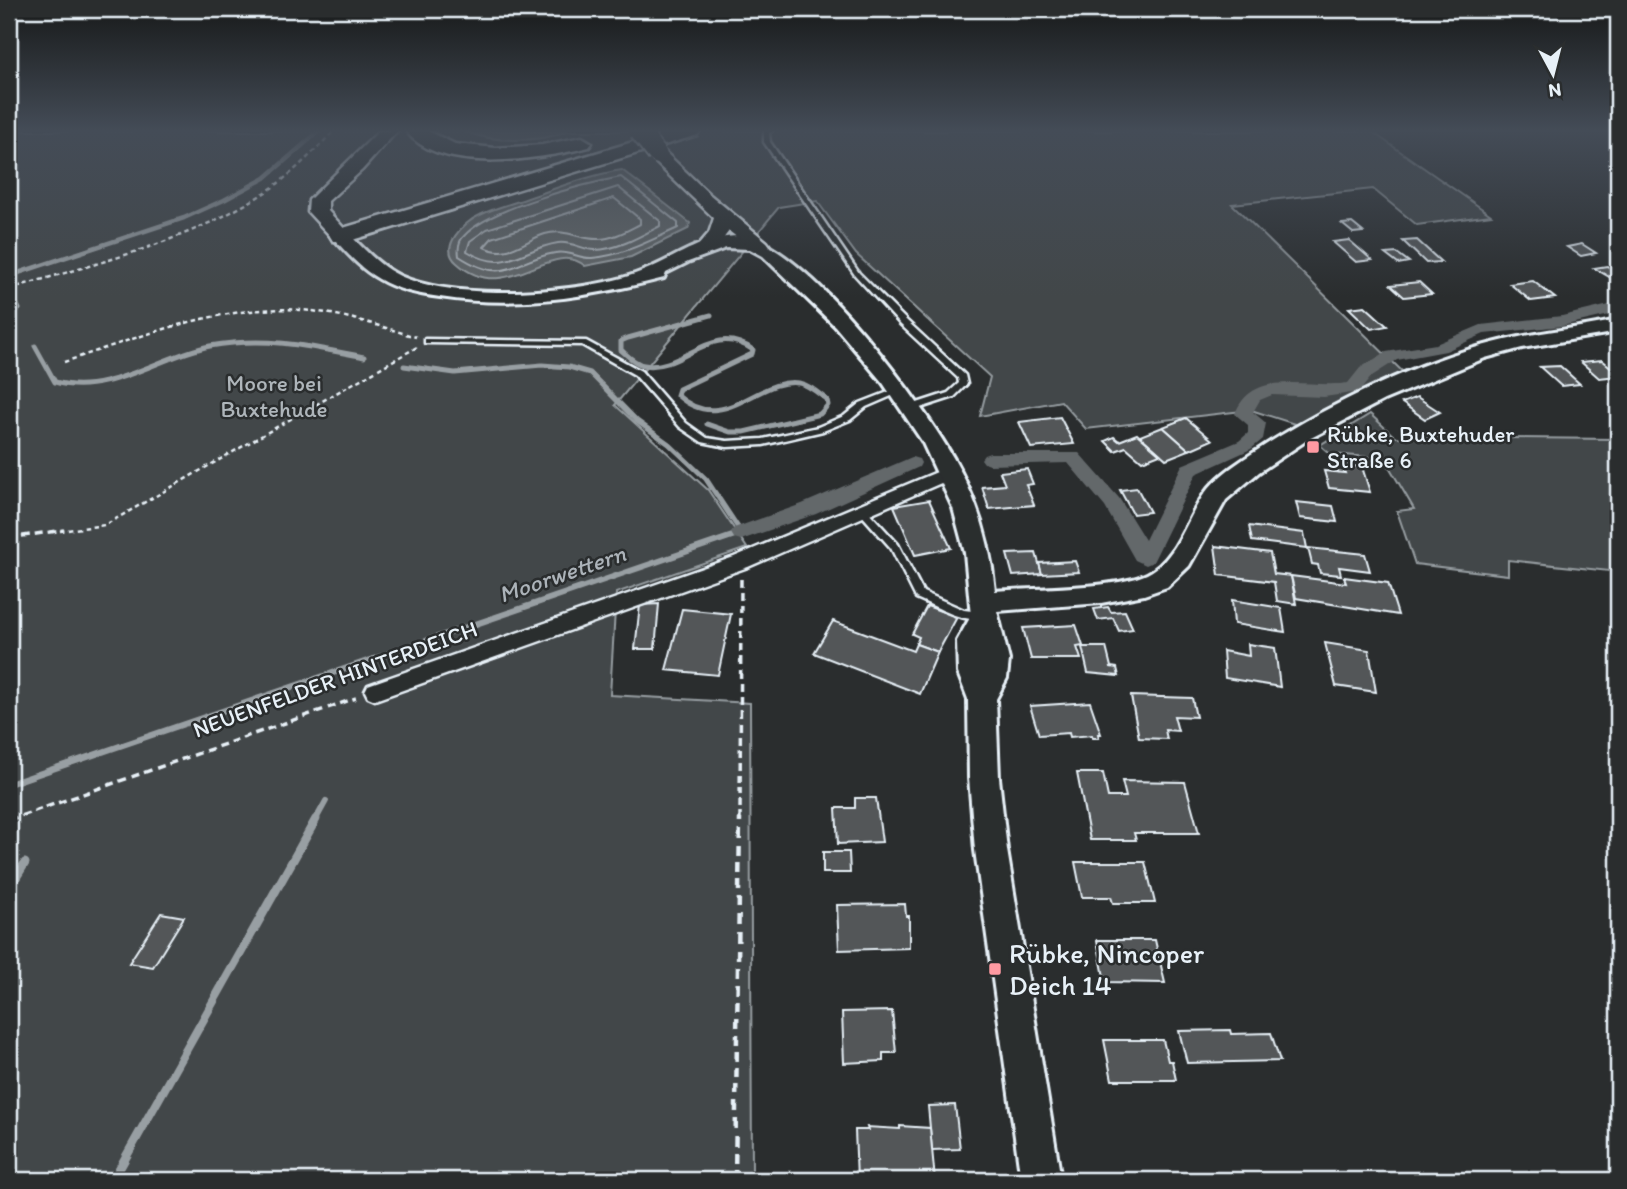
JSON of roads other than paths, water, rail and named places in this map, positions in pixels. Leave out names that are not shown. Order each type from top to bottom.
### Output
[{"type":"highway","points":[[356,216],[455,186]]},
{"type":"highway","points":[[341,236],[506,186]]},
{"type":"main road","points":[[333,186],[318,200],[318,212],[374,268],[395,281],[484,298],[563,295],[640,279],[760,246]]},
{"type":"main road","points":[[690,186],[760,246],[864,345],[905,400],[944,462],[969,521],[982,572],[985,609],[993,643],[994,675],[982,699],[984,778],[991,850],[1041,1180]]},
{"type":"main road","points":[[706,248],[718,236],[724,217]]},
{"type":"main road","points":[[640,279],[706,248],[728,242],[760,246]]},
{"type":"main road","points":[[985,609],[1121,590],[1157,580],[1185,552],[1212,498],[1235,478],[1303,434],[1405,383],[1465,358],[1507,345],[1618,326]]},
{"type":"street","name":"NEUENFELDER HINTERDEICH","points":[[375,691],[741,562],[863,511],[944,462]]},
{"type":"lane","points":[[428,341],[583,343],[638,373],[683,425],[705,440],[727,444],[763,442],[820,429],[847,418],[863,405],[951,395],[960,388],[962,377],[904,323],[858,274],[798,186]]},
{"type":"lane","points":[[863,511],[895,546],[919,595],[963,614],[985,609]]},
{"type":"water","points":[[560,186],[643,186],[690,223],[688,229],[631,257],[585,266],[572,259],[557,260],[510,276],[493,278],[475,275],[452,257],[452,243],[467,223],[497,208]]},
{"type":"waterway","name":"Moorwettern","points":[[9,276],[184,218],[249,186]]},
{"type":"waterway","name":"Moorwettern","points":[[12,293],[18,307]]},
{"type":"waterway","points":[[990,459],[1073,457],[1112,503],[1142,555],[1146,557],[1189,470],[1245,445],[1257,435],[1257,423],[1244,414],[1254,396],[1272,389],[1324,391],[1353,388],[1366,372],[1392,356],[1440,348],[1481,330],[1562,321],[1618,308]]},
{"type":"waterway","points":[[707,424],[730,432],[744,432],[820,414],[828,405],[827,400],[818,393],[799,383],[784,383],[725,408],[710,410],[694,406],[677,395],[679,389],[752,354],[753,350],[738,342],[710,343],[658,365],[641,364],[621,350],[621,341],[628,338],[711,315]]},
{"type":"waterway","name":"Moorwettern","points":[[35,346],[55,382],[74,385],[113,380],[191,351],[230,343],[269,342],[364,357]]},
{"type":"waterway","name":"Moorwettern","points":[[404,366],[455,373],[542,365],[569,367],[590,373],[637,421],[669,444],[706,479],[741,532]]},
{"type":"waterway","points":[[741,533],[809,509],[912,463]]},
{"type":"waterway","name":"Moorwettern","points":[[9,784],[741,533],[739,530]]},
{"type":"waterway","points":[[315,821],[326,801]]},
{"type":"waterway","points":[[113,1180],[316,819]]},
{"type":"waterway","points":[[9,889],[25,863]]},
{"type":"place","name":"Rübke, Buxtehuder Straße 6","points":[[1313,447]]},
{"type":"place","name":"Rübke, Nincoper Deich 14","points":[[995,969]]},
{"type":"park label","name":"Moore bei Buxtehude","points":[[274,396]]}]
